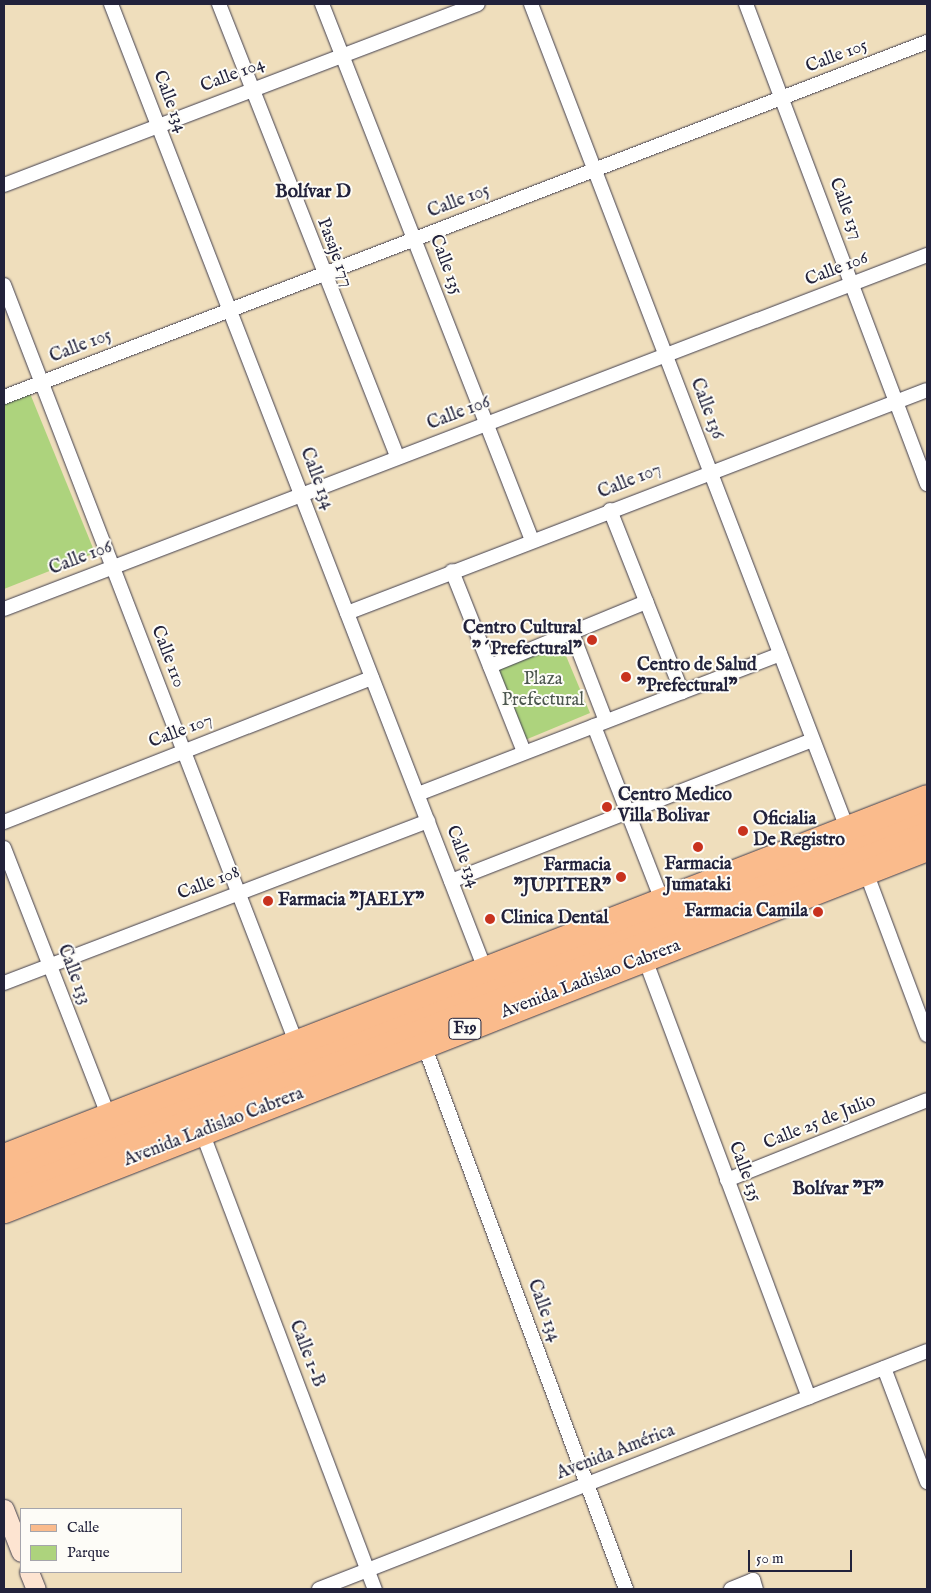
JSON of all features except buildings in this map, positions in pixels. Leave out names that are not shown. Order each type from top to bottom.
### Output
[{"type":"highway","points":[[4,1156],[927,797]]},
{"type":"highway","name":"Avenida Ladislao Cabrera","points":[[4,1210],[927,848]]},
{"type":"main road","name":"Avenida Ladislao Cabrera","points":[[4,1174],[927,812]]},
{"type":"main road","name":"Avenida Ladislao Cabrera","points":[[4,1192],[927,832]]},
{"type":"street","name":"Calle 134","points":[[111,4],[485,968]]},
{"type":"street","name":"Pasaje 177","points":[[219,4],[322,275],[397,457]]},
{"type":"street","name":"Calle 135","points":[[322,4],[532,540]]},
{"type":"street","name":"Calle 104","points":[[4,185],[159,126],[252,88],[478,4]]},
{"type":"street","name":"Calle 136","points":[[531,4],[847,828]]},
{"type":"street","name":"Calle 137","points":[[746,4],[927,484]]},
{"type":"street","name":"Calle 105","points":[[4,397],[927,42]]},
{"type":"street","name":"Calle 106","points":[[4,609],[301,493],[927,255]]},
{"type":"street","name":"Calle 110","points":[[4,285],[296,1042]]},
{"type":"street","name":"Calle 107","points":[[347,613],[710,470],[927,390]]},
{"type":"street","points":[[610,510],[682,692]]},
{"type":"street","points":[[452,572],[524,752]]},
{"type":"street","points":[[490,666],[646,602]]},
{"type":"street","points":[[572,633],[627,812],[662,900]]},
{"type":"street","points":[[418,794],[780,654]]},
{"type":"street","name":"Calle 107","points":[[4,822],[372,678]]},
{"type":"street","points":[[451,881],[813,740]]},
{"type":"street","name":"Calle 108","points":[[4,982],[428,821]]},
{"type":"street","name":"Calle 133","points":[[4,848],[108,1115]]},
{"type":"street","points":[[866,872],[927,1035]]},
{"type":"street","name":"Calle 135","points":[[645,959],[809,1397]]},
{"type":"street","name":"Calle 134","points":[[424,1045],[626,1589]]},
{"type":"street","name":"Calle 25 de Julio","points":[[727,1180],[927,1100]]},
{"type":"street","name":"Calle 1-B","points":[[202,1132],[374,1589]]},
{"type":"street","name":"Avenida América","points":[[319,1589],[927,1351]]},
{"type":"street","points":[[884,1368],[927,1482]]},
{"type":"street","points":[[4,1509],[20,1549]]},
{"type":"street","points":[[29,1573],[36,1589]]},
{"type":"street","points":[[731,1589],[755,1585]]},
{"type":"green space","points":[[29,391],[95,553],[4,589],[4,401]]},
{"type":"green space","name":"Plaza Prefectural","points":[[561,644],[590,713],[525,740],[496,670]]},
{"type":"place","name":"Centro Cultural \"´Prefectural\"","points":[[592,640]]},
{"type":"place","name":"Centro de Salud \"Prefectural\"","points":[[626,677]]},
{"type":"place","name":"Centro Medico Villa Bolivar","points":[[607,807]]},
{"type":"place","name":"Oficialia De Registro","points":[[743,831]]},
{"type":"place","name":"Farmacia Jumataki","points":[[698,847]]},
{"type":"place","name":"Farmacia \"JUPITER\"","points":[[621,877]]},
{"type":"place","name":"Farmacia \"JAELY\"","points":[[268,901]]},
{"type":"place","name":"Farmacia Camila","points":[[818,912]]},
{"type":"place","name":"Clinica Dental","points":[[490,919]]},
{"type":"district","name":"Bolívar D","points":[[313,193]]},
{"type":"district","name":"Bolívar \"F\"","points":[[838,1190]]}]
